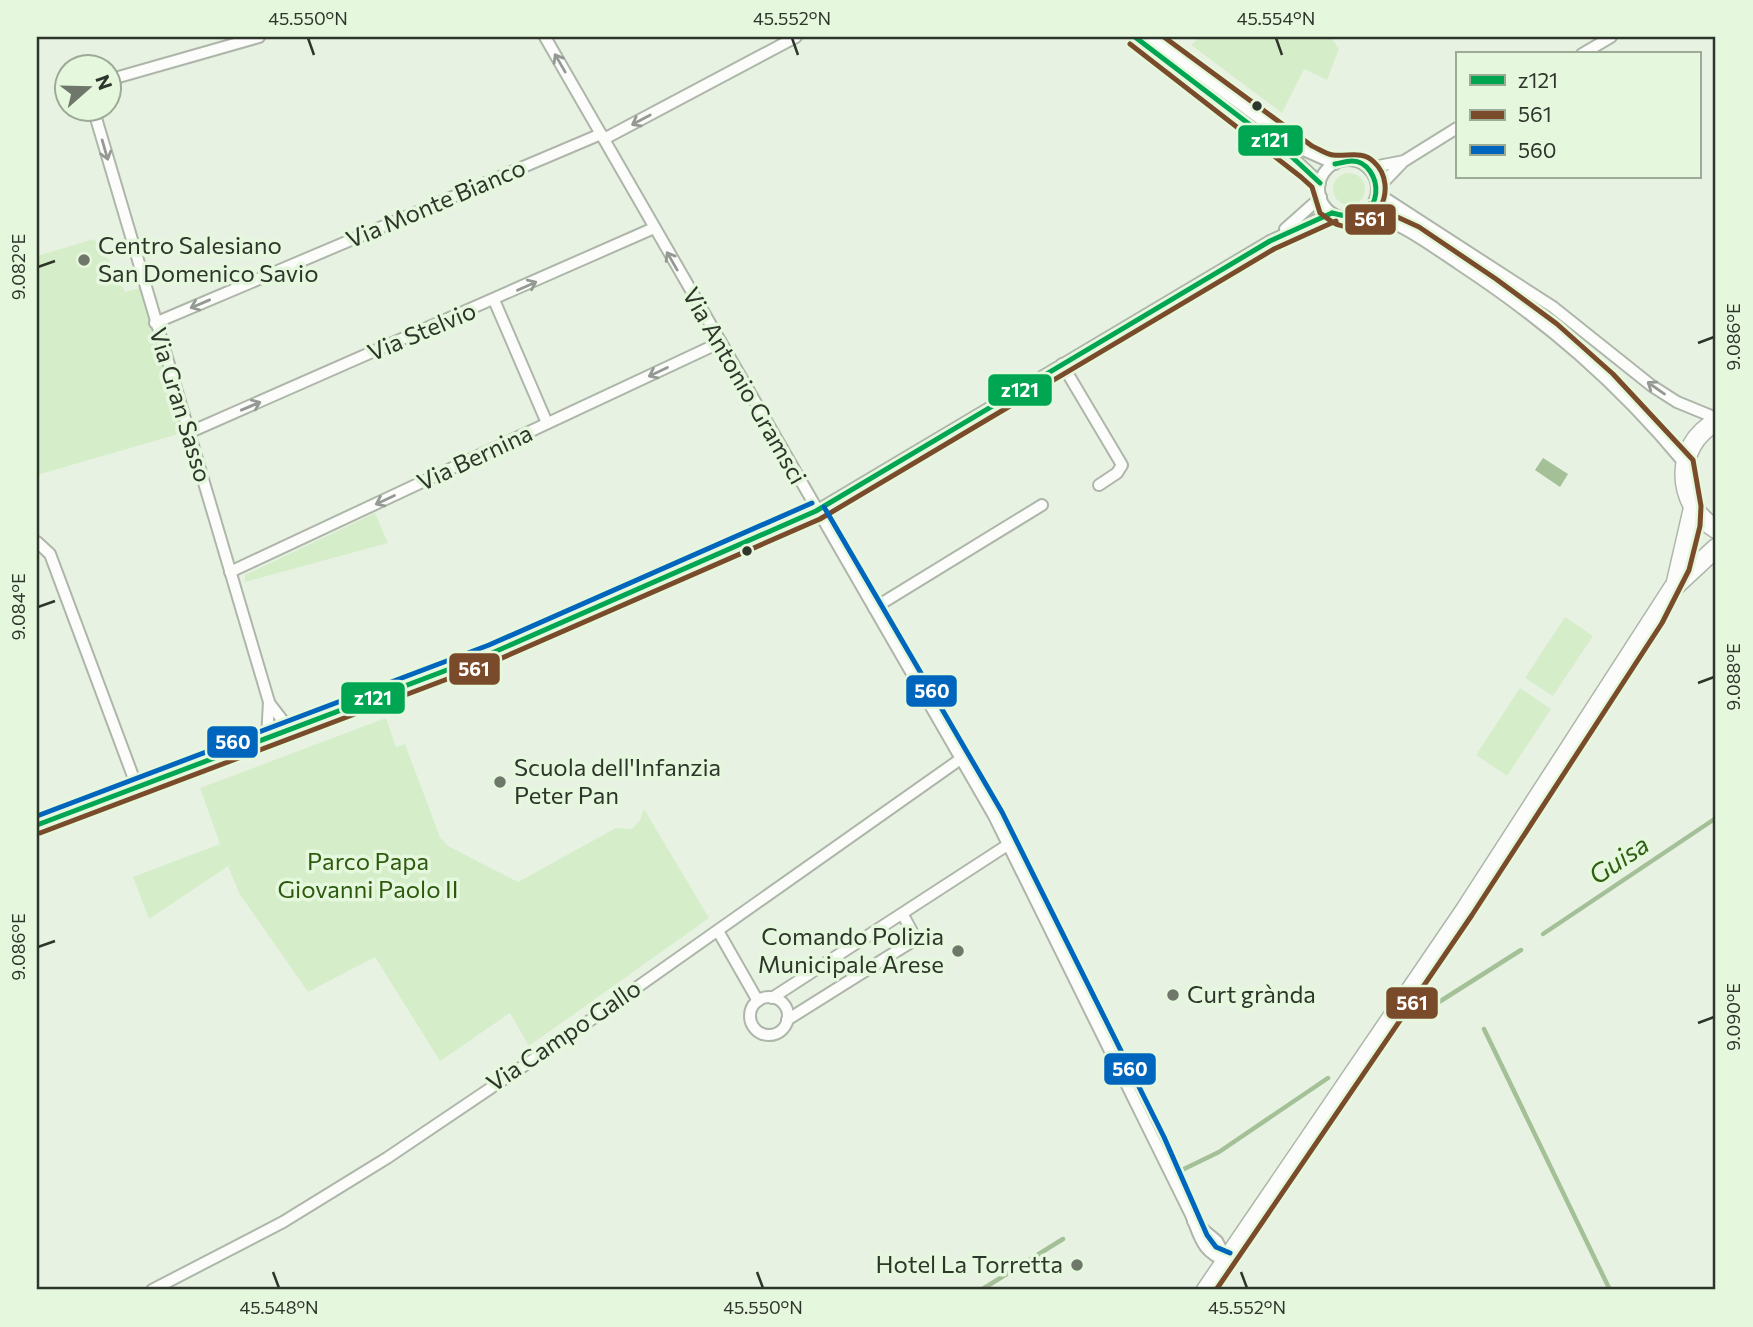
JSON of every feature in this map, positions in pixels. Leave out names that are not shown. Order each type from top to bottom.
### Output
[{"type":"main road","points":[[1673,588],[1683,559],[1693,508],[1685,482],[1685,464],[1697,438],[1716,420]]},
{"type":"main road","points":[[1693,508],[1716,529]]},
{"type":"main road","points":[[1206,1290],[1377,1041],[1673,588],[1716,548]]},
{"type":"street","points":[[122,76],[260,37]]},
{"type":"street","name":"Via Antonio Gramsci","points":[[545,37],[816,511],[962,758],[1009,844],[1193,1221],[1217,1241],[1227,1261]]},
{"type":"street","name":"Via Monte Bianco","points":[[155,323],[602,137],[796,37]]},
{"type":"street","points":[[1135,37],[1292,157],[1320,183]]},
{"type":"street","points":[[1150,37],[1299,148],[1335,164]]},
{"type":"street","points":[[1586,52],[1612,37]]},
{"type":"street","name":"Via Gran Sasso","points":[[97,122],[269,702],[267,738]]},
{"type":"street","points":[[1366,212],[1377,191],[1404,161],[1456,129]]},
{"type":"street","points":[[1404,161],[1368,168],[1348,160],[1335,164],[1327,170],[1320,183],[1321,197],[1332,213],[1348,218],[1366,212],[1402,226],[1557,333],[1650,423],[1685,464]]},
{"type":"street","points":[[1368,168],[1377,191],[1553,307],[1652,386],[1677,402],[1716,420]]},
{"type":"street","points":[[1270,241],[1321,197]]},
{"type":"street","points":[[37,810],[40,824],[290,730],[541,633],[816,511],[1270,241],[1332,213]]},
{"type":"street","name":"Via Stelvio","points":[[188,433],[654,229]]},
{"type":"street","points":[[494,300],[547,424]]},
{"type":"street","name":"Via Bernina","points":[[230,572],[719,343]]},
{"type":"street","points":[[1062,364],[1122,464],[1117,473],[1099,485]]},
{"type":"street","points":[[874,608],[1042,505]]},
{"type":"street","points":[[39,542],[50,554],[137,787]]},
{"type":"street","name":"Via Gran Sasso","points":[[269,702],[290,730]]},
{"type":"street","name":"Via Campo Gallo","points":[[152,1290],[283,1222],[387,1158],[718,931],[962,758]]},
{"type":"street","points":[[903,915],[916,939],[787,1020],[777,1033],[765,1035],[758,1032],[750,1016],[758,1001],[772,998],[1009,844]]},
{"type":"street","points":[[718,931],[758,1001]]},
{"type":"street","points":[[772,998],[782,1003],[787,1020]]},
{"type":"green space","points":[[1200,37],[1331,37],[1339,49],[1327,80],[1304,69],[1282,113],[1191,45]]},
{"type":"green space","points":[[1349,173],[1360,178],[1365,189],[1360,200],[1349,205],[1338,200],[1333,189],[1338,178]]},
{"type":"green space","points":[[94,239],[111,263],[125,292],[140,288],[182,433],[37,475],[37,256]]},
{"type":"green space","points":[[375,513],[388,543],[245,582],[245,575]]},
{"type":"green space","points":[[1565,617],[1593,636],[1553,696],[1525,678]]},
{"type":"green space","points":[[1520,688],[1551,709],[1507,776],[1476,755]]},
{"type":"green space","name":"Parco Papa Giovanni Paolo II","points":[[386,718],[396,747],[405,744],[440,837],[448,846],[518,882],[616,828],[632,829],[640,820],[644,809],[709,918],[529,1046],[510,1013],[440,1061],[375,957],[308,992],[239,893],[228,866],[149,919],[133,877],[220,844],[200,788]]},
{"type":"shaded area","points":[[1543,458],[1568,474],[1560,487],[1535,470]]},
{"type":"waterway","name":"Guisa","points":[[1543,934],[1716,818]]},
{"type":"waterway","name":"Guisa","points":[[1417,1016],[1521,950]]},
{"type":"waterway","points":[[1484,1029],[1610,1290]]},
{"type":"waterway","name":"Guisa","points":[[1182,1170],[1219,1152],[1328,1078]]},
{"type":"waterway","name":"Guisa","points":[[981,1290],[1063,1239]]},
{"type":"transit line","name":"z121","points":[[1135,37],[1292,157],[1320,183]]},
{"type":"transit line","name":"561","points":[[1130,44],[1301,177],[1312,187],[1320,213],[1329,220],[1352,227],[1373,217],[1380,208],[1385,184],[1382,172],[1374,162],[1364,156],[1330,154],[1312,146],[1164,37]]},
{"type":"transit line","name":"z121","points":[[1332,213],[1351,216],[1364,212],[1372,204],[1376,193],[1375,182],[1362,164],[1352,161],[1335,164]]},
{"type":"transit line","name":"561","points":[[1216,1290],[1472,915],[1662,623],[1689,570],[1700,526],[1701,506],[1693,460],[1613,374],[1557,324],[1496,279],[1419,227],[1369,204]]},
{"type":"transit line","name":"z121","points":[[37,825],[492,653],[816,511],[1270,241],[1332,213]]},
{"type":"transit line","name":"561","points":[[40,833],[495,661],[820,519],[1274,249],[1336,221]]},
{"type":"transit line","name":"560","points":[[37,816],[489,645],[812,503]]},
{"type":"transit line","name":"560","points":[[824,507],[1002,812],[1164,1137],[1207,1235],[1216,1247],[1230,1253]]},
{"type":"place","name":"Centro Salesiano San Domenico Savio","points":[[84,260]]},
{"type":"place","name":"Scuola dell'Infanzia Peter Pan","points":[[500,782]]},
{"type":"place","name":"Comando Polizia Municipale Arese","points":[[958,951]]},
{"type":"place","name":"Curt grànda","points":[[1173,995]]},
{"type":"place","name":"Hotel La Torretta","points":[[1077,1265]]}]
